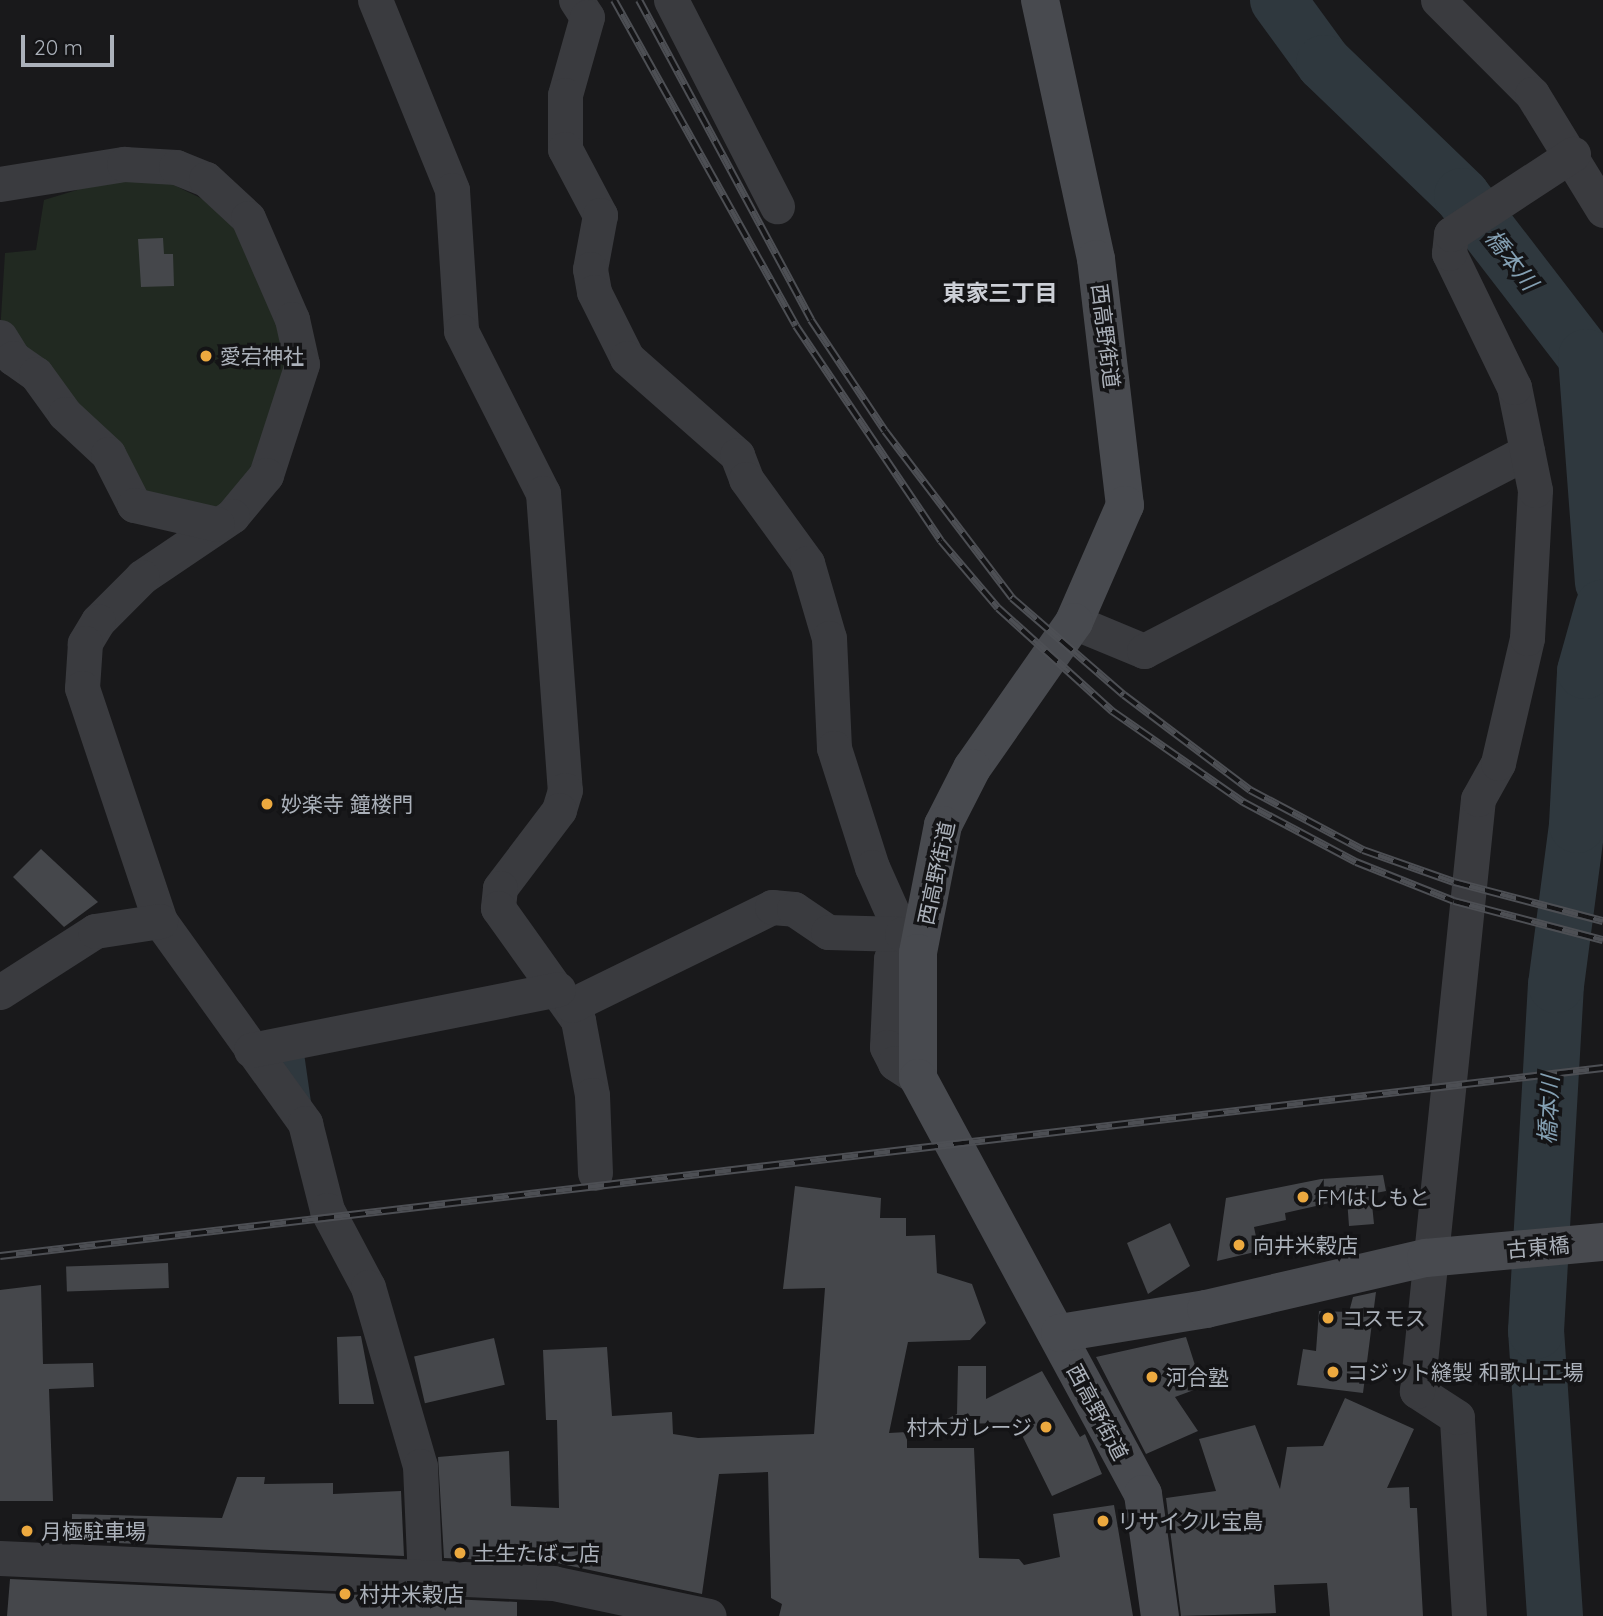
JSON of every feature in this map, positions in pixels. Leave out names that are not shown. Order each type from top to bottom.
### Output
[{"type":"street","points":[[375,0],[452,190],[461,331],[542,493],[565,790],[559,810],[500,888],[498,908],[565,997],[592,1095],[595,1173]]},
{"type":"street","points":[[576,0],[586,17],[565,95],[565,149],[600,215],[590,270],[594,292],[627,358],[737,454],[746,479],[807,563],[829,638],[834,748],[872,867],[911,941]]},
{"type":"street","points":[[671,0],[777,206]]},
{"type":"street","name":"西高野街道","points":[[1040,0],[1097,259],[1125,505],[1074,622],[972,768],[943,825],[911,941],[918,1078],[993,1225],[1060,1334],[1084,1393],[1143,1494],[1160,1616]]},
{"type":"street","points":[[1438,0],[1532,94],[1573,155],[1603,210]]},
{"type":"street","points":[[1469,1616],[1457,1417],[1417,1391],[1426,1258],[1478,799],[1506,740],[1527,638],[1535,490],[1514,387],[1449,253],[1451,234],[1573,155]]},
{"type":"street","points":[[0,184],[37,174],[159,164],[206,178],[248,218],[277,275],[302,364],[266,475],[217,524],[142,577],[97,621],[80,668],[142,884],[160,921],[305,1124],[327,1210],[368,1287],[388,1345],[421,1466],[425,1579]]},
{"type":"street","points":[[0,337],[108,454],[134,505],[217,524]]},
{"type":"street","points":[[1074,622],[1144,651],[1527,452]]},
{"type":"street","points":[[251,1050],[309,1043],[565,997],[772,907],[794,909],[828,932],[911,941]]},
{"type":"street","points":[[0,992],[95,931],[160,921]]},
{"type":"street","name":"古東橋","points":[[1060,1334],[1206,1309],[1426,1258],[1603,1242]]},
{"type":"street","points":[[0,1558],[553,1583],[697,1614]]},
{"type":"shaded area","points":[[157,177],[242,218],[297,364],[230,515],[166,513],[0,333],[5,253],[36,250],[44,200],[77,190],[88,179]]},
{"type":"shaded area","points":[[304,1053],[312,1109],[269,1055]]},
{"type":"building","points":[[163,238],[164,254],[173,254],[174,286],[141,287],[138,239]]},
{"type":"building","points":[[41,849],[98,902],[64,927],[13,877]]},
{"type":"building","points":[[1383,1175],[1386,1191],[1371,1194],[1374,1224],[1349,1226],[1347,1199],[1285,1213],[1286,1220],[1254,1227],[1259,1251],[1217,1261],[1226,1198],[1321,1179]]},
{"type":"building","points":[[795,1186],[881,1198],[880,1218],[906,1218],[906,1236],[935,1235],[937,1273],[972,1284],[986,1323],[970,1340],[908,1342],[889,1433],[907,1432],[907,1448],[974,1448],[979,1558],[1019,1559],[1024,1565],[1060,1557],[1053,1514],[1114,1505],[1133,1616],[779,1616],[782,1604],[771,1598],[768,1472],[719,1474],[702,1594],[557,1563],[444,1558],[438,1457],[509,1451],[511,1506],[559,1508],[557,1420],[546,1420],[543,1350],[607,1347],[612,1416],[672,1412],[673,1434],[698,1438],[814,1434],[825,1288],[783,1289]]},
{"type":"building","points":[[1170,1223],[1190,1266],[1148,1294],[1127,1243]]},
{"type":"building","points":[[168,1263],[169,1288],[67,1292],[66,1267]]},
{"type":"building","points":[[41,1285],[43,1364],[93,1363],[94,1387],[49,1389],[53,1501],[0,1501],[0,1290]]},
{"type":"building","points":[[1376,1292],[1363,1393],[1297,1385],[1303,1349],[1316,1351],[1319,1311],[1349,1312],[1353,1297]]},
{"type":"building","points":[[361,1336],[374,1404],[339,1404],[337,1337]]},
{"type":"building","name":"河合塾","points":[[1186,1337],[1202,1387],[1175,1397],[1198,1431],[1146,1454],[1096,1357]]},
{"type":"building","points":[[494,1338],[505,1385],[425,1403],[414,1356]]},
{"type":"building","points":[[958,1366],[986,1366],[986,1399],[1042,1371],[1080,1437],[1085,1434],[1102,1474],[1052,1496],[1016,1423],[937,1424],[957,1414]]},
{"type":"building","points":[[1345,1398],[1414,1429],[1387,1488],[1409,1487],[1410,1508],[1417,1508],[1423,1616],[1330,1616],[1327,1583],[1274,1585],[1276,1613],[1181,1616],[1166,1498],[1216,1491],[1199,1439],[1255,1425],[1280,1489],[1287,1447],[1323,1446]]},
{"type":"building","points":[[237,1477],[265,1477],[264,1484],[333,1483],[333,1494],[401,1491],[404,1556],[72,1541],[72,1514],[222,1518]]},
{"type":"building","points":[[10,1579],[517,1602],[517,1616],[7,1616]]},
{"type":"waterway","name":"橋本川","points":[[1278,0],[1324,63],[1462,196],[1586,357],[1603,582]]},
{"type":"waterway","name":"橋本川","points":[[1555,1616],[1536,1331],[1556,985],[1577,825],[1585,671],[1603,607]]},
{"type":"railway","points":[[614,0],[796,326],[941,541],[998,608],[1112,711],[1243,802],[1356,862],[1454,901],[1603,940]]},
{"type":"railway","points":[[639,0],[811,320],[885,431],[1012,598],[1124,695],[1250,790],[1363,850],[1454,882],[1603,921]]},
{"type":"railway","points":[[0,1256],[1603,1068]]},
{"type":"place","name":"愛宕神社","points":[[206,356]]},
{"type":"place","name":"妙楽寺 鐘楼門","points":[[267,804]]},
{"type":"place","name":"FMはしもと","points":[[1303,1197]]},
{"type":"place","name":"向井米穀店","points":[[1239,1245]]},
{"type":"place","name":"コスモス","points":[[1328,1318]]},
{"type":"place","name":"コジット縫製 和歌山工場","points":[[1333,1372]]},
{"type":"place","name":"河合塾","points":[[1152,1377]]},
{"type":"place","name":"村木ガレージ","points":[[1046,1427]]},
{"type":"place","name":"リサイクル宝島","points":[[1103,1521]]},
{"type":"place","name":"月極駐車場","points":[[27,1531]]},
{"type":"place","name":"土生たばこ店","points":[[460,1553]]},
{"type":"place","name":"村井米穀店","points":[[345,1594]]},
{"type":"district","name":"東家三丁目","points":[[1000,293]]}]
